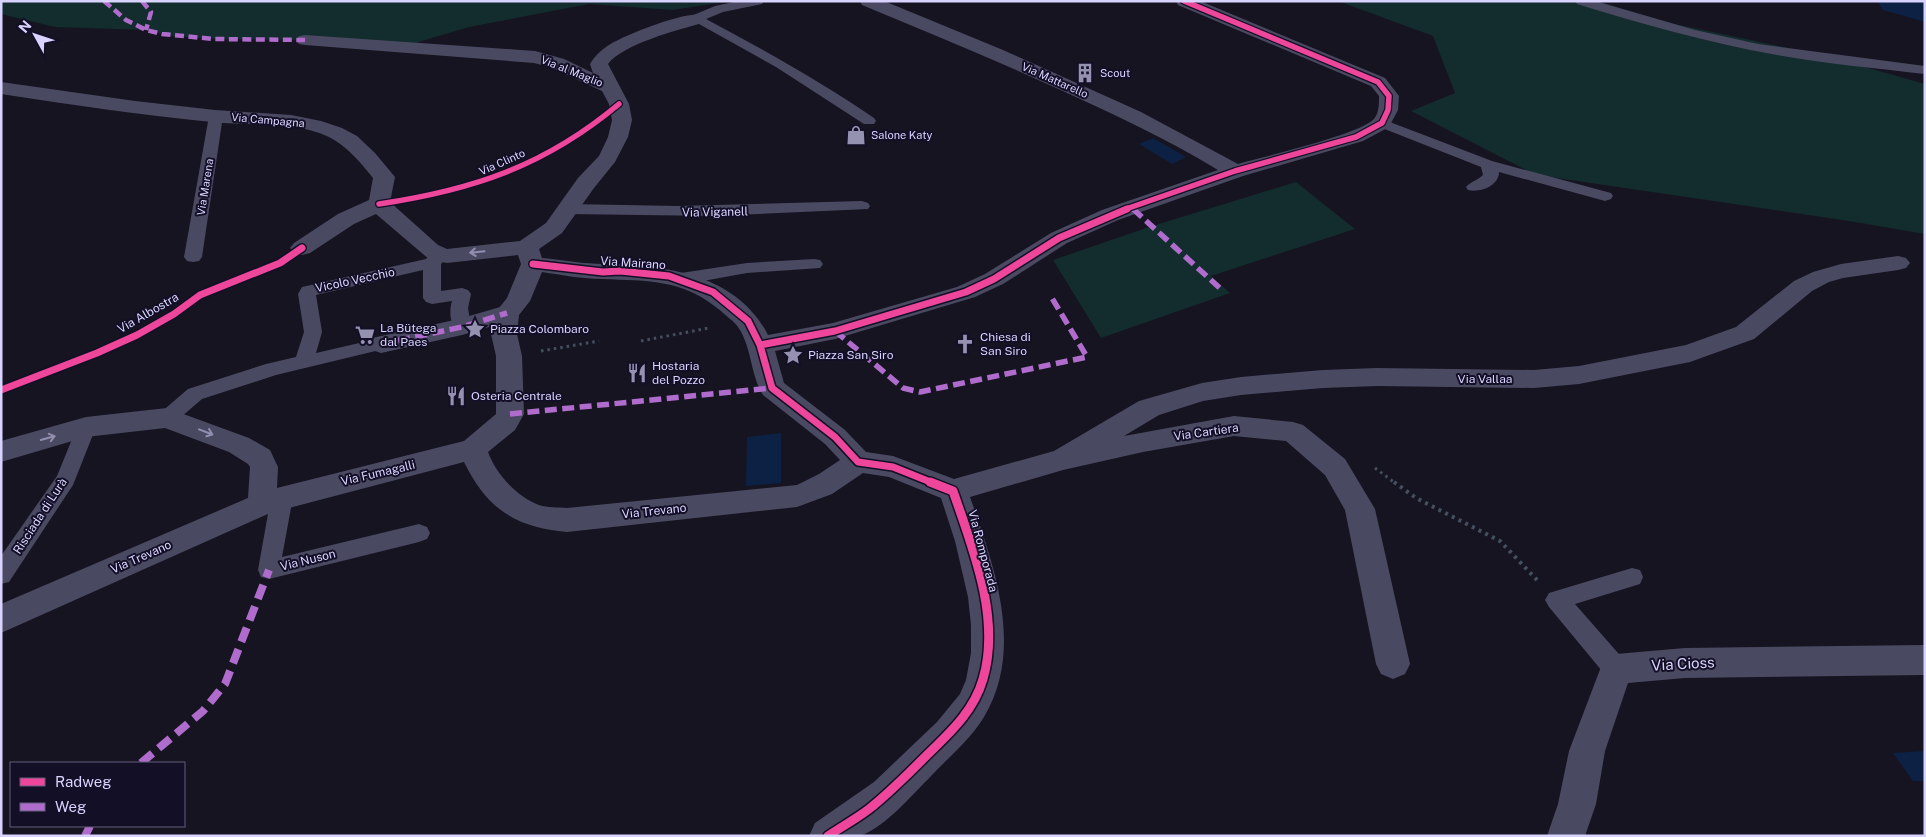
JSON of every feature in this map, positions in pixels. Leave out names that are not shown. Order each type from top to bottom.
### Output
[{"type":"street","name":"Via Mattarello","points":[[868,1],[1017,63],[1153,124],[1198,148],[1235,171]]},
{"type":"street","points":[[953,490],[893,467],[858,462],[835,437],[772,388],[754,333],[834,331],[966,292],[994,279],[1059,238],[1090,223],[1235,171],[1356,137],[1382,122],[1388,110],[1389,96],[1378,82],[1184,1]]},
{"type":"street","points":[[609,87],[599,64],[607,53],[647,35],[696,19]]},
{"type":"street","name":"Via al Maglio","points":[[305,40],[525,54],[557,64],[609,87],[619,104],[621,114],[618,137],[608,158],[586,183],[554,228],[530,255]]},
{"type":"street","name":"Via Campagna","points":[[1,88],[216,116],[307,123],[343,136],[362,150],[384,177],[379,204]]},
{"type":"street","points":[[302,248],[346,219],[379,204],[430,250],[436,259],[530,255],[518,301],[507,313],[462,327],[381,344]]},
{"type":"street","name":"Via Mairano","points":[[530,255],[604,272],[620,271],[681,279],[713,292],[754,333]]},
{"type":"street","name":"Via Vallaa","points":[[1063,459],[1149,408],[1202,392],[1241,386],[1323,379],[1377,377],[1534,379],[1578,376],[1690,353],[1745,333],[1803,286],[1821,276],[1898,263]]},
{"type":"street","points":[[473,449],[505,423],[510,414],[509,356],[504,334],[507,313]]},
{"type":"street","points":[[1,452],[86,427],[167,418],[239,445],[260,457],[272,500]]},
{"type":"street","name":"Via Cartiera","points":[[953,490],[1063,459],[1143,442],[1234,426],[1293,432],[1336,467],[1360,509],[1393,664]]},
{"type":"street","name":"Via Trevano","points":[[473,449],[476,461],[497,489],[517,506],[536,516],[567,520],[797,496],[827,484],[858,462]]},
{"type":"street","name":"Via Fumagalli","points":[[272,500],[473,449]]},
{"type":"street","name":"Via Romporada","points":[[828,836],[876,804],[930,753],[959,723],[981,687],[986,666],[988,634],[984,595],[969,537],[953,490]]},
{"type":"street","name":"Via Trevano","points":[[1,619],[272,500]]},
{"type":"street","name":"Via Cioss","points":[[1616,669],[1684,663],[1925,660]]},
{"type":"street","points":[[1566,836],[1577,804],[1587,751],[1616,669]]},
{"type":"lane","points":[[696,19],[719,9],[758,1]]},
{"type":"lane","points":[[1581,1],[1680,30],[1748,46],[1791,54],[1925,70]]},
{"type":"lane","points":[[696,19],[781,64],[869,121]]},
{"type":"lane","name":"Via Marena","points":[[193,257],[216,116]]},
{"type":"lane","points":[[1382,122],[1486,164],[1605,196]]},
{"type":"lane","points":[[1474,187],[1481,185],[1490,177],[1491,172],[1486,164]]},
{"type":"lane","name":"Via Viganell","points":[[568,209],[641,213],[734,212],[862,206]]},
{"type":"lane","points":[[436,259],[432,298],[462,294],[459,308],[462,327]]},
{"type":"lane","name":"Vicolo Vecchio","points":[[304,361],[313,332],[308,291],[436,259]]},
{"type":"lane","name":"Via Mairano","points":[[681,279],[747,268],[814,264]]},
{"type":"lane","points":[[167,418],[195,394],[304,361],[381,344]]},
{"type":"lane","name":"Risciada di Lurà","points":[[1,575],[66,479],[86,427]]},
{"type":"lane","name":"Via Nuson","points":[[272,500],[269,570],[419,533]]},
{"type":"lane","points":[[1616,669],[1557,600],[1632,577]]},
{"type":"path","points":[[641,342],[754,333]]},
{"type":"path","points":[[509,356],[599,341]]},
{"type":"path","points":[[1368,463],[1416,498],[1500,541],[1557,600]]},
{"type":"green space","points":[[1,1],[731,1],[673,10],[589,4],[469,27],[405,46],[305,40],[214,39],[171,36],[146,30],[55,27],[1,14]]},
{"type":"green space","points":[[1338,1],[1597,1],[1670,23],[1826,56],[1925,84],[1925,234],[1536,175],[1411,111],[1455,93],[1433,36]]},
{"type":"green space","points":[[1296,182],[1355,229],[1211,276],[1230,293],[1101,338],[1053,260],[1146,228]]},
{"type":"water","points":[[1153,138],[1186,157],[1172,164],[1139,144]]},
{"type":"water","points":[[781,433],[781,483],[746,486],[747,437]]},
{"type":"water","points":[[1925,751],[1925,781],[1913,781],[1893,753]]},
{"type":"waterway","points":[[1898,1],[1925,9]]},
{"type":"marked path","points":[[104,1],[126,20],[146,30],[162,34],[214,39],[305,40]]},
{"type":"marked path","points":[[142,1],[151,12],[146,30]]},
{"type":"marked path","points":[[1131,207],[1223,291]]},
{"type":"marked path","points":[[835,331],[903,388],[920,392],[1087,357],[1052,298]]},
{"type":"marked path","points":[[381,344],[462,327],[507,313]]},
{"type":"marked path","points":[[510,414],[772,388]]},
{"type":"marked path","points":[[142,762],[203,711],[225,684],[269,570]]},
{"type":"marked path","points":[[85,836],[90,827]]},
{"type":"cycle path","points":[[760,345],[835,331],[966,292],[994,279],[1059,238],[1110,215],[1235,171],[1356,137],[1382,123],[1388,110],[1389,96],[1378,82],[1184,1]]},
{"type":"cycle path","name":"Via Clinto","points":[[379,204],[444,193],[507,173],[567,144],[619,104]]},
{"type":"cycle path","name":"Via Albostra","points":[[1,390],[97,353],[137,335],[174,314],[200,295],[280,263],[302,248]]},
{"type":"cycle path","points":[[533,264],[603,272],[620,271],[669,276],[713,292],[748,321],[760,345],[772,388],[835,437],[858,462],[893,467],[953,491],[970,541],[984,597],[988,625],[988,653],[983,680],[973,704],[943,740],[887,794],[864,813],[828,836]]},
{"type":"place","name":"Scout","points":[[1085,73]]},
{"type":"place","name":"Salone Katy","points":[[856,135]]},
{"type":"place","name":"Piazza Colombaro","points":[[475,329]]},
{"type":"place","name":"La Bütega dal Paes","points":[[365,335]]},
{"type":"place","name":"Chiesa di San Siro","points":[[965,344]]},
{"type":"place","name":"Piazza San Siro","points":[[793,355]]},
{"type":"place","name":"Hostaria del Pozzo","points":[[637,373]]},
{"type":"place","name":"Osteria Centrale","points":[[456,396]]}]
